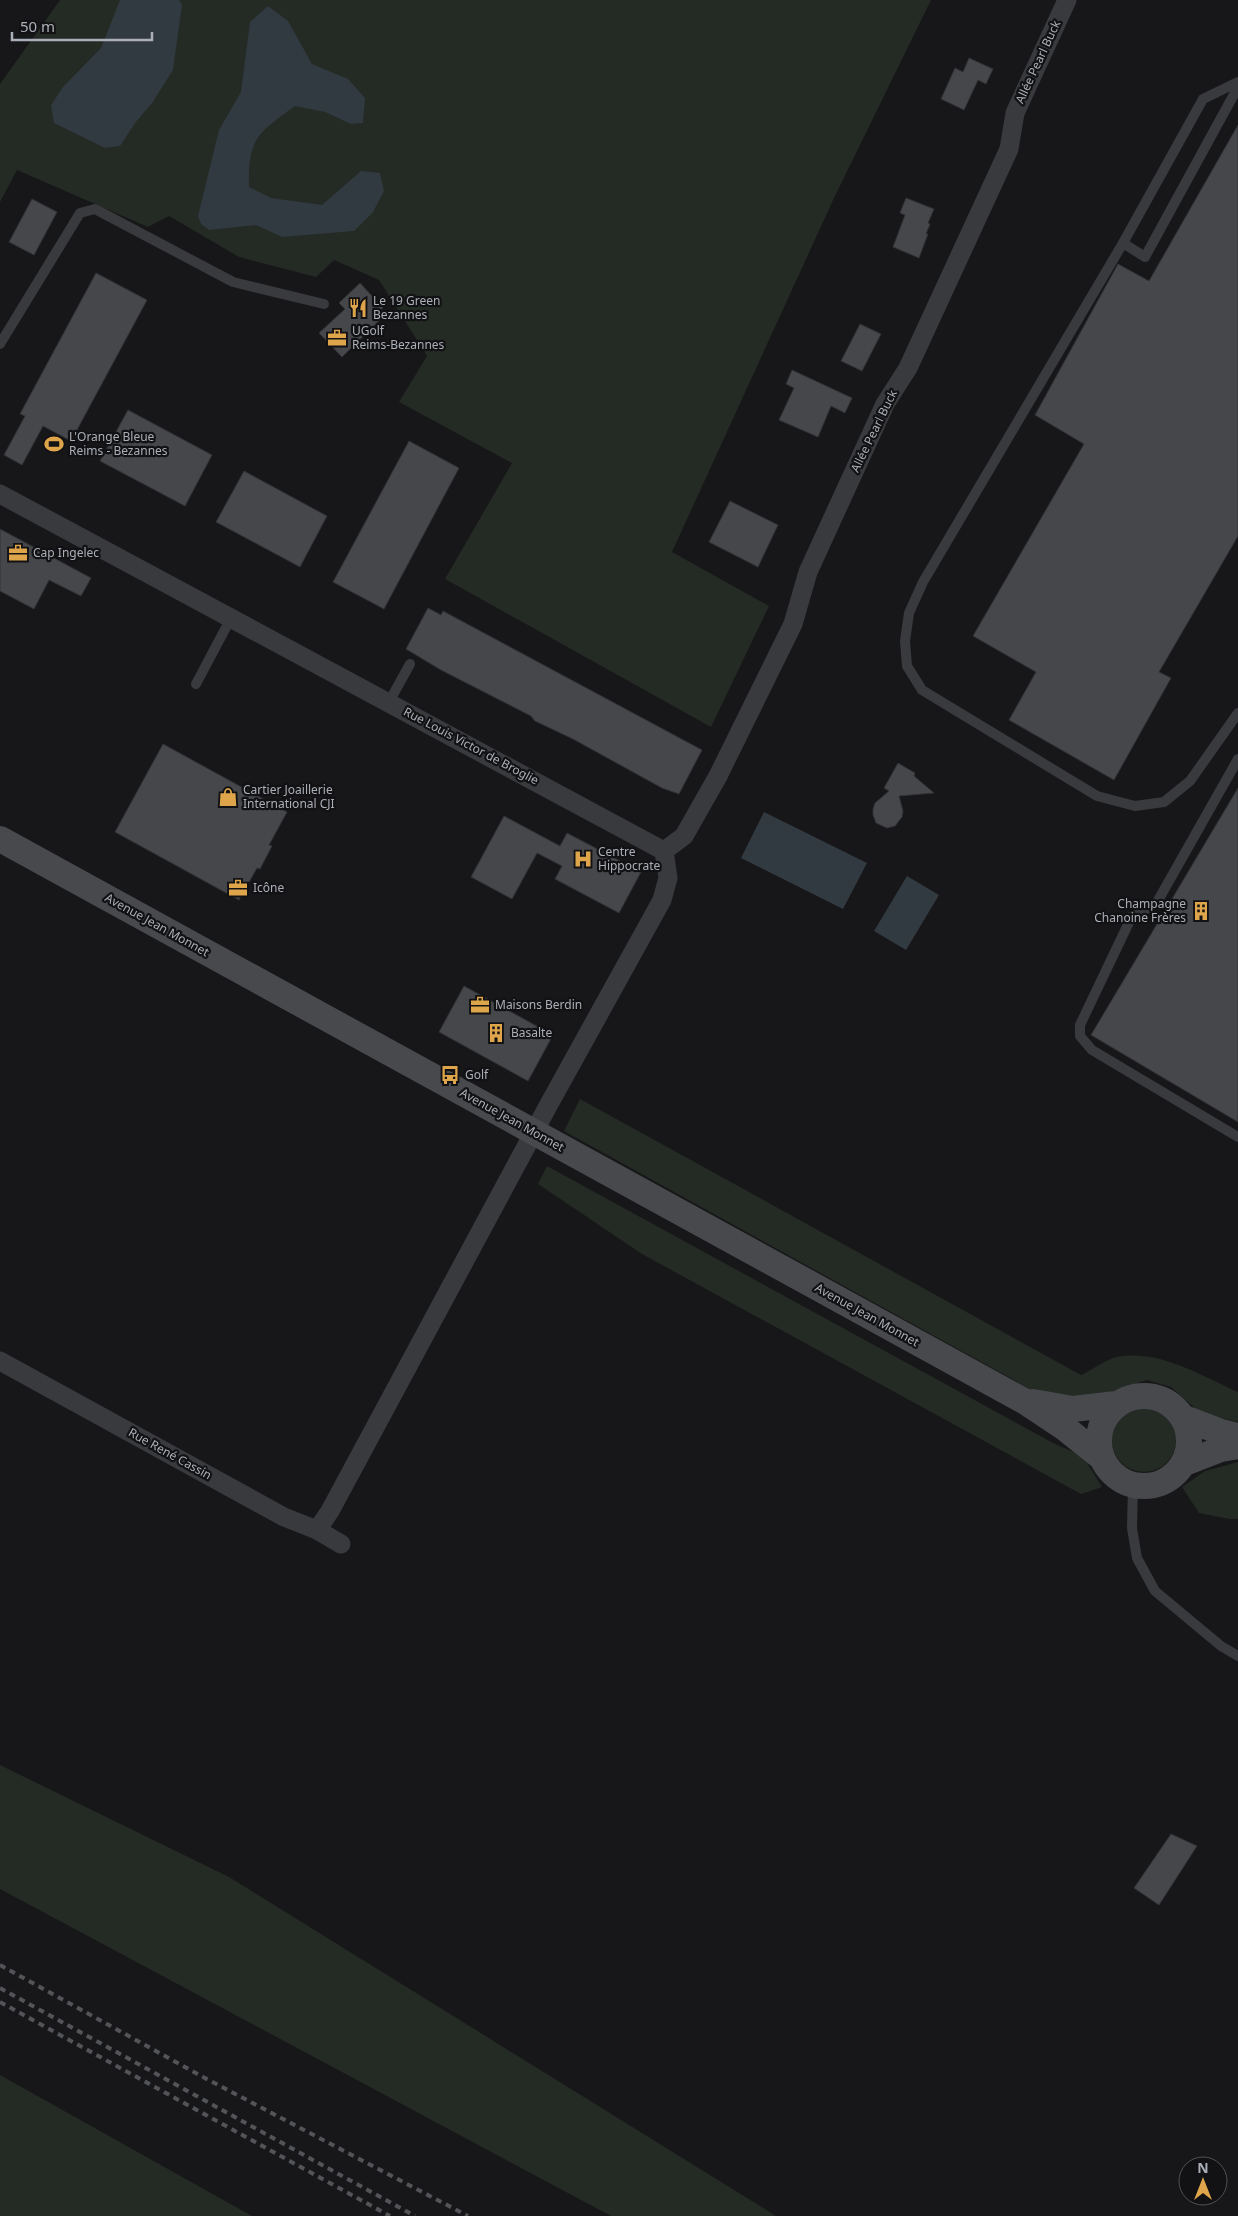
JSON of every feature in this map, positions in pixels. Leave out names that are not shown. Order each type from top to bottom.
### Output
[{"type":"street","name":"Allée Pearl Buck","points":[[664,851],[684,836],[718,776],[793,624],[808,572],[885,404],[908,368],[1009,149],[1015,113],[1067,0]]},
{"type":"street","name":"Rue Louis Victor de Broglie","points":[[0,494],[664,851]]},
{"type":"street","name":"Avenue Jean Monnet","points":[[0,839],[1024,1401],[1066,1429],[1101,1457]]},
{"type":"street","points":[[317,1530],[330,1511],[662,900],[668,878],[664,851]]},
{"type":"street","name":"Rue René Cassin","points":[[0,1361],[284,1517],[317,1530],[341,1544]]},
{"type":"street","points":[[1145,1395],[1161,1398],[1174,1406],[1184,1418],[1189,1432],[1190,1448],[1184,1463],[1175,1475],[1162,1483],[1148,1486],[1133,1485],[1114,1475],[1101,1457],[1098,1443],[1100,1428],[1106,1415],[1116,1404],[1130,1397],[1145,1395]]},
{"type":"street","name":"Avenue Jean Monnet","points":[[1024,1401],[1073,1409],[1116,1404]]},
{"type":"street","points":[[1184,1418],[1221,1432],[1238,1436]]},
{"type":"street","points":[[1184,1463],[1238,1446]]},
{"type":"lane","points":[[1238,82],[1203,99],[1123,243],[923,582],[909,613],[905,641],[907,666],[922,690],[1097,796],[1135,806],[1164,802],[1190,781],[1238,712]]},
{"type":"lane","points":[[1123,243],[1145,257],[1238,87]]},
{"type":"lane","points":[[0,344],[80,214],[95,209],[234,282],[324,304]]},
{"type":"lane","points":[[196,684],[231,618]]},
{"type":"lane","points":[[389,702],[410,664]]},
{"type":"lane","points":[[1238,759],[1156,904],[1132,916],[1080,1026],[1080,1036],[1092,1050],[1238,1137]]},
{"type":"lane","points":[[1133,1485],[1132,1528],[1138,1558],[1155,1591],[1221,1646],[1238,1656]]},
{"type":"shaded area","points":[[60,0],[931,0],[834,198],[672,552],[769,606],[711,727],[445,579],[512,463],[399,402],[427,356],[379,280],[334,260],[316,277],[239,257],[169,216],[148,227],[17,170],[0,202],[0,84]]},
{"type":"shaded area","points":[[120,0],[179,0],[182,5],[173,70],[152,103],[135,123],[120,146],[105,148],[54,123],[51,105],[63,87],[101,48]]},
{"type":"shaded area","points":[[268,6],[288,21],[312,64],[348,79],[365,98],[363,123],[351,124],[325,112],[295,106],[263,131],[257,139],[250,158],[249,187],[271,198],[322,205],[361,171],[380,173],[384,191],[373,212],[354,231],[282,237],[256,225],[209,230],[201,224],[198,216],[219,130],[241,92],[250,22]]},
{"type":"shaded area","points":[[764,812],[867,863],[843,909],[741,858]]},
{"type":"shaded area","points":[[907,876],[939,895],[906,950],[874,931]]},
{"type":"shaded area","points":[[580,1099],[1081,1375],[1116,1357],[1148,1357],[1163,1360],[1194,1371],[1238,1392],[1238,1422],[1200,1413],[1171,1387],[1147,1380],[1095,1397],[1039,1394],[564,1131]]},
{"type":"shaded area","points":[[547,1166],[1055,1444],[1083,1456],[1102,1487],[1081,1494],[642,1254],[538,1184]]},
{"type":"shaded area","points":[[1144,1408],[1156,1410],[1167,1417],[1174,1428],[1176,1440],[1174,1452],[1167,1463],[1156,1470],[1144,1472],[1132,1470],[1121,1463],[1114,1452],[1112,1440],[1114,1428],[1121,1417],[1132,1410]]},
{"type":"shaded area","points":[[1238,1462],[1238,1519],[1199,1513],[1182,1487],[1205,1471]]},
{"type":"shaded area","points":[[0,1765],[229,1877],[776,2216],[611,2216],[0,1889]]},
{"type":"shaded area","points":[[0,2075],[252,2216],[0,2216]]},
{"type":"building","points":[[969,58],[993,69],[986,84],[978,80],[964,110],[941,99],[955,68],[963,72]]},
{"type":"building","points":[[1238,125],[1238,536],[1159,672],[1171,678],[1114,780],[1009,720],[1036,672],[973,636],[1084,444],[1035,415],[1118,264],[1149,281]]},
{"type":"building","points":[[906,198],[934,209],[928,223],[930,224],[926,234],[928,234],[919,258],[893,247],[905,215],[900,213]]},
{"type":"building","points":[[32,199],[57,212],[34,255],[9,242]]},
{"type":"building","points":[[96,273],[147,300],[71,441],[43,426],[22,465],[4,455],[25,416],[20,414]]},
{"type":"building","points":[[360,283],[383,308],[378,312],[383,317],[342,357],[319,333],[345,309],[339,303]]},
{"type":"building","points":[[860,324],[881,334],[862,371],[841,361]]},
{"type":"building","points":[[792,370],[852,398],[845,413],[831,406],[818,437],[779,420],[794,388],[786,384]]},
{"type":"building","points":[[128,410],[212,455],[185,506],[100,461]]},
{"type":"building","points":[[409,441],[459,468],[384,609],[333,582]]},
{"type":"building","points":[[244,471],[327,516],[300,567],[216,522]]},
{"type":"building","points":[[730,501],[778,525],[758,567],[709,542]]},
{"type":"building","points":[[0,529],[91,578],[81,596],[49,580],[34,609],[0,591]]},
{"type":"building","points":[[428,608],[441,615],[443,611],[702,750],[679,794],[662,788],[573,739],[535,721],[531,716],[441,670],[406,649]]},
{"type":"building","points":[[163,744],[287,812],[269,845],[272,846],[260,869],[257,868],[239,900],[115,832]]},
{"type":"building","points":[[898,763],[915,773],[914,776],[934,793],[899,796],[903,811],[902,817],[895,826],[887,828],[876,823],[873,809],[875,803],[889,791],[884,788]]},
{"type":"building","name":"Champagne Chanoine Frères","points":[[1238,788],[1238,1122],[1091,1035]]},
{"type":"building","name":"Centre Hippocrate","points":[[504,816],[560,846],[567,833],[641,872],[619,913],[555,879],[562,866],[537,853],[512,899],[471,877]]},
{"type":"building","name":"Basalte","points":[[464,986],[553,1035],[528,1081],[439,1032]]},
{"type":"building","points":[[1171,1834],[1197,1846],[1159,1905],[1134,1888]]},
{"type":"railway","points":[[0,1965],[203,2077],[468,2216]]},
{"type":"railway","points":[[0,1988],[415,2216]]},
{"type":"railway","points":[[0,2002],[390,2216]]},
{"type":"place","name":"Le 19 Green Bezannes","points":[[358,308]]},
{"type":"place","name":"UGolf Reims-Bezannes","points":[[337,338]]},
{"type":"place","name":"L'Orange Bleue Reims - Bezannes","points":[[54,444]]},
{"type":"place","name":"Cap Ingelec","points":[[18,553]]},
{"type":"place","name":"Cartier Joaillerie International CJI","points":[[228,797]]},
{"type":"place","name":"Centre Hippocrate","points":[[583,859]]},
{"type":"place","name":"Icône","points":[[238,888]]},
{"type":"place","name":"Champagne Chanoine Frères","points":[[1201,911]]},
{"type":"place","name":"Maisons Berdin","points":[[480,1005]]},
{"type":"place","name":"Basalte","points":[[496,1033]]},
{"type":"place","name":"Golf","points":[[450,1075]]}]
